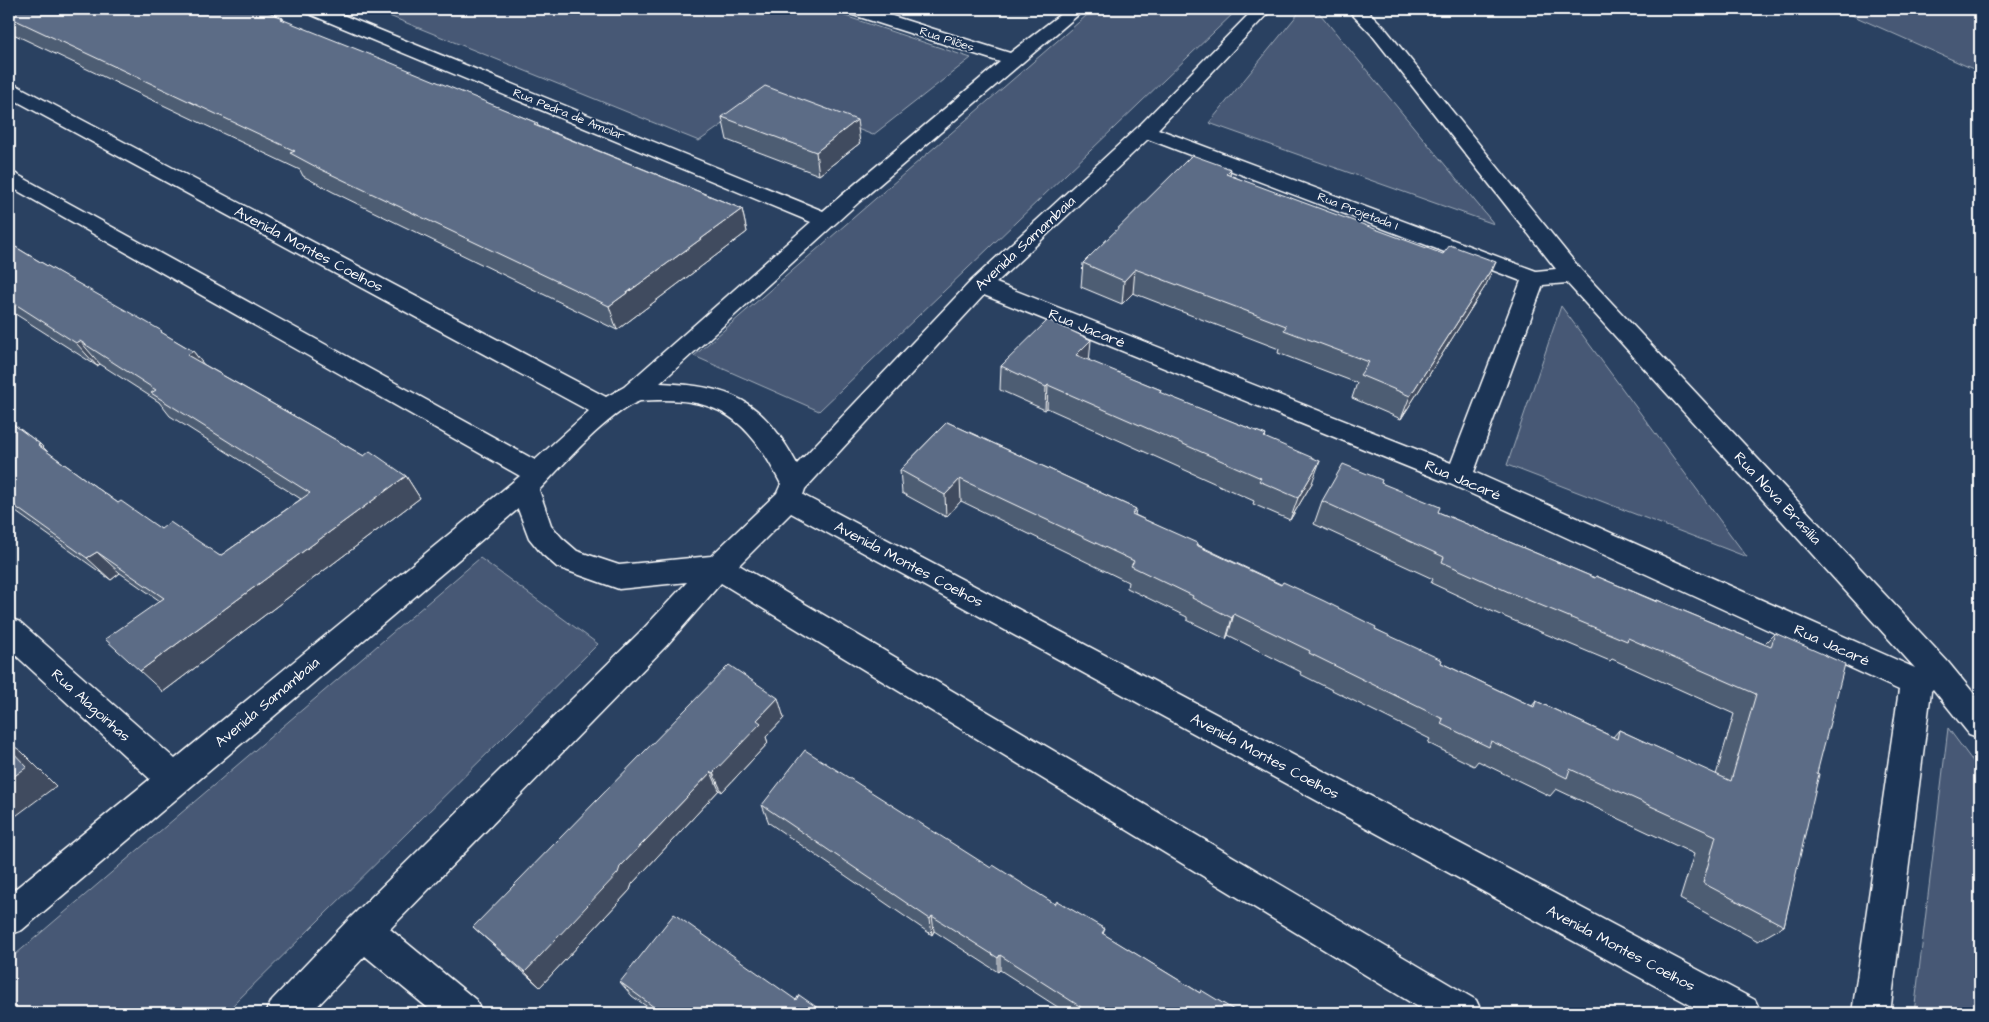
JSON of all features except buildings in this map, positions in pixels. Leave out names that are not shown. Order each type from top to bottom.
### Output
[{"type":"street","name":"Rua Pedra de Amolar","points":[[313,9],[826,220]]},
{"type":"street","name":"Rua Pilões","points":[[853,9],[1012,60]]},
{"type":"street","points":[[633,393],[826,220],[1012,60],[1077,9]]},
{"type":"street","name":"Avenida Samambaia","points":[[718,567],[791,492],[980,285],[1146,131],[1263,9]]},
{"type":"street","name":"Rua Nova Brasília","points":[[1356,9],[1378,31],[1573,275],[1926,677],[1980,724]]},
{"type":"street","name":"Avenida Montes Coelhos","points":[[9,89],[608,408]]},
{"type":"street","name":"Rua Projetada I","points":[[1146,131],[1534,278],[1573,275]]},
{"type":"street","points":[[9,178],[532,481],[538,530],[552,546],[568,559],[619,577],[718,567],[1464,1013]]},
{"type":"street","points":[[1459,477],[1534,278]]},
{"type":"street","name":"Rua Jacaré","points":[[980,285],[1459,477],[1926,677]]},
{"type":"street","points":[[633,393],[673,392],[711,398],[734,405],[751,418],[769,436],[791,492]]},
{"type":"street","name":"Avenida Samambaia","points":[[9,917],[532,481],[608,408],[633,393]]},
{"type":"street","name":"Avenida Montes Coelhos","points":[[791,492],[1742,1013]]},
{"type":"street","points":[[285,1013],[363,931],[656,636],[718,567]]},
{"type":"street","name":"Rua Alagoinhas","points":[[9,631],[174,779]]},
{"type":"street","points":[[1871,1013],[1926,677]]},
{"type":"street","points":[[363,931],[462,1013]]},
{"type":"shaded area","points":[[372,9],[824,9],[971,58],[873,135],[766,94],[699,141]]},
{"type":"shaded area","points":[[1094,9],[1238,9],[819,411],[694,356]]},
{"type":"shaded area","points":[[1302,9],[1316,9],[1494,224],[1209,123]]},
{"type":"shaded area","points":[[1838,9],[1980,9],[1980,72]]},
{"type":"shaded area","points":[[1561,306],[1747,557],[1507,465]]},
{"type":"shaded area","points":[[480,558],[598,644],[225,1013],[9,1013],[9,960]]},
{"type":"shaded area","points":[[1948,728],[1980,771],[1980,1013],[1914,1013]]}]
